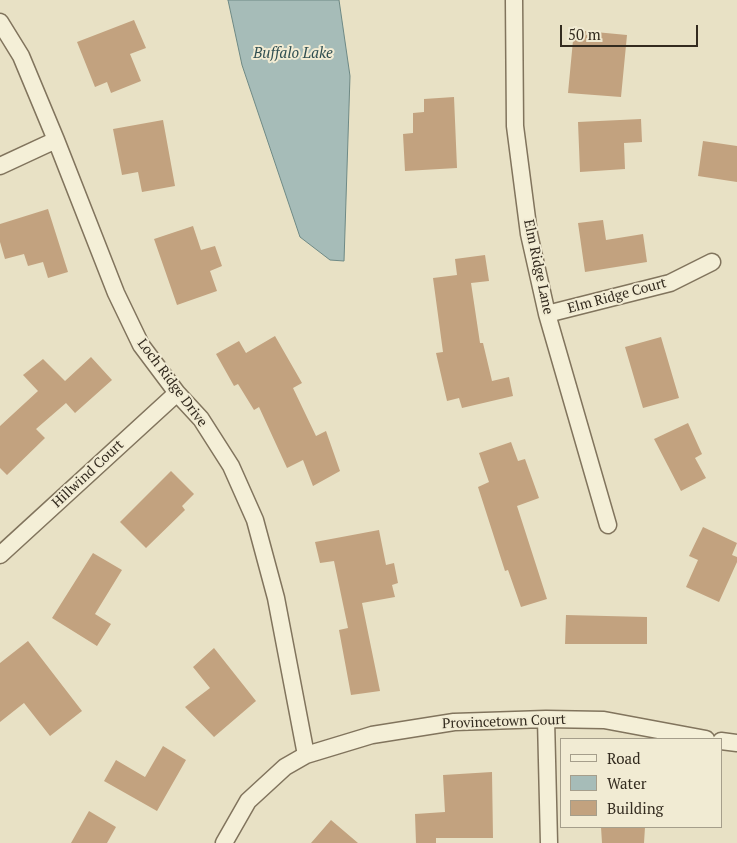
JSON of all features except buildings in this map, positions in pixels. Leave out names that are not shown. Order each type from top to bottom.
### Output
[{"type":"street","name":"Elm Ridge Lane","points":[[514,0],[515,126],[529,234],[547,314],[608,526]]},
{"type":"street","name":"Loch Ridge Drive","points":[[0,22],[21,56],[120,302],[141,345],[176,393],[201,419],[231,466],[255,520],[276,598],[306,755]]},
{"type":"street","points":[[0,166],[56,140]]},
{"type":"street","name":"Elm Ridge Court","points":[[547,314],[670,283],[712,262]]},
{"type":"street","name":"Hillwind Court","points":[[0,555],[176,393]]},
{"type":"street","points":[[546,719],[548,843]]},
{"type":"street","name":"Provincetown Court","points":[[224,843],[248,801],[285,767],[306,755],[372,735],[454,722],[546,719],[604,720],[701,738]]},
{"type":"street","points":[[722,742],[737,743]]},
{"type":"water","name":"Buffalo Lake","points":[[228,0],[339,0],[350,76],[344,261],[330,260],[300,237],[242,65]]}]
